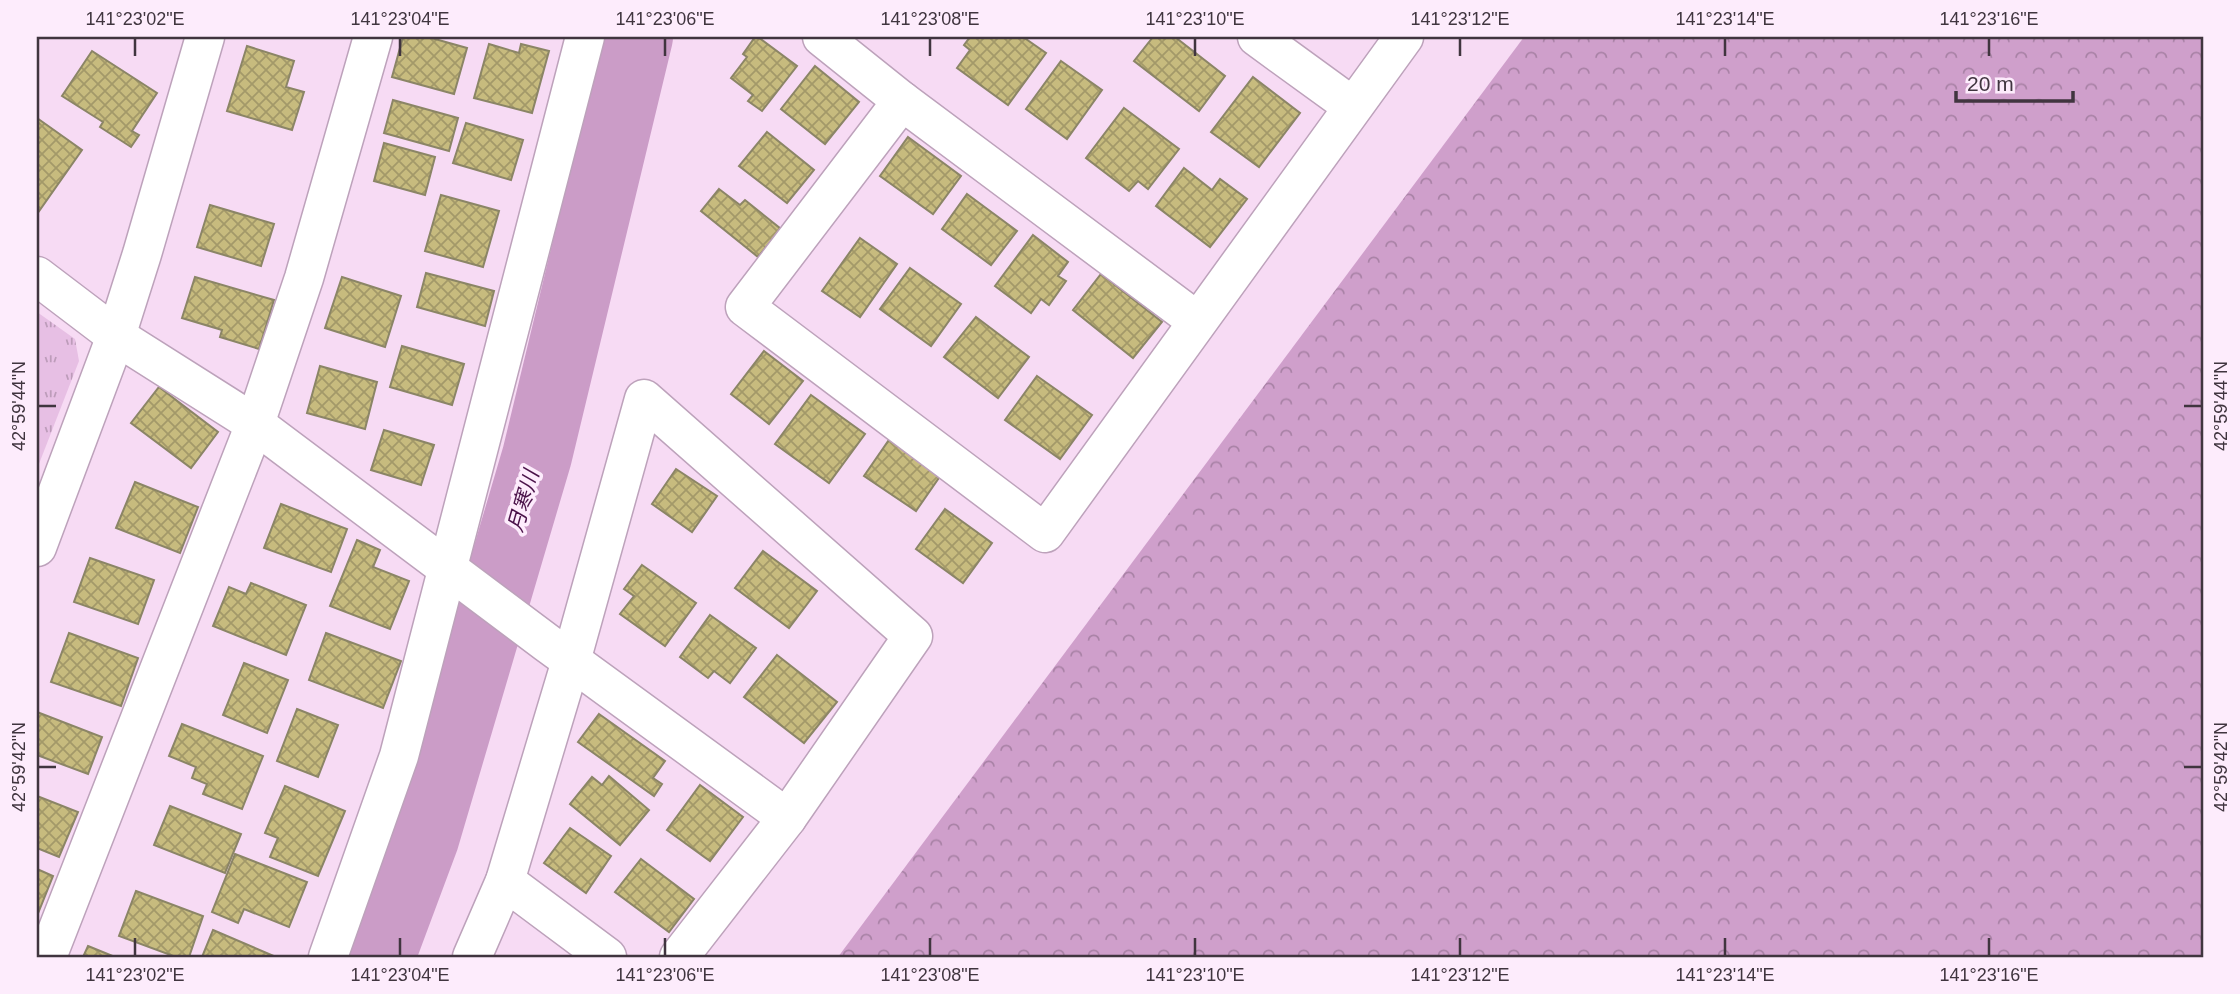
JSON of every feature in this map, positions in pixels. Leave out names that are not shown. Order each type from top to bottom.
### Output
[{"type":"street","points":[[37,547],[116,336],[205,37]]},
{"type":"street","points":[[47,957],[255,424],[304,278],[373,37]]},
{"type":"street","points":[[328,957],[463,580],[585,37]]},
{"type":"street","points":[[822,37],[902,101],[1197,321]]},
{"type":"street","points":[[1257,37],[1352,106]]},
{"type":"street","points":[[902,101],[745,307],[1045,533],[1404,37]]},
{"type":"street","points":[[37,276],[116,336],[255,424],[559,652],[787,818]]},
{"type":"street","points":[[472,957],[505,881],[559,652],[644,399],[913,636],[787,818],[680,957]]},
{"type":"street","points":[[505,881],[607,957]]},
{"type":"green space","points":[[1524,37],[2203,37],[2203,957],[838,957]]},
{"type":"green space","points":[[37,312],[75,339],[79,361],[37,469]]},
{"type":"building","points":[[403,37],[428,37],[467,48],[454,94],[392,77]]},
{"type":"building","points":[[755,37],[797,66],[762,111],[748,101],[753,95],[731,78],[747,57],[743,54]]},
{"type":"building","points":[[970,37],[1023,37],[1046,53],[1008,105],[957,68],[970,50],[964,45]]},
{"type":"building","points":[[1153,37],[1175,37],[1225,76],[1199,111],[1134,61]]},
{"type":"building","points":[[489,44],[519,53],[521,44],[549,51],[532,113],[474,98]]},
{"type":"building","points":[[247,46],[294,61],[286,87],[304,92],[292,130],[227,111]]},
{"type":"building","points":[[92,51],[157,93],[132,131],[139,135],[131,147],[100,127],[103,122],[62,96]]},
{"type":"building","points":[[1061,61],[1102,90],[1067,139],[1026,109]]},
{"type":"building","points":[[815,66],[859,102],[825,144],[781,109]]},
{"type":"building","points":[[1253,77],[1300,113],[1259,167],[1211,132]]},
{"type":"building","points":[[393,100],[458,118],[449,151],[384,133]]},
{"type":"building","points":[[1124,108],[1179,149],[1148,189],[1138,181],[1129,191],[1086,158]]},
{"type":"building","points":[[37,118],[82,150],[37,214]]},
{"type":"building","points":[[466,123],[523,140],[511,180],[453,163]]},
{"type":"building","points":[[767,132],[814,170],[787,203],[739,166]]},
{"type":"building","points":[[908,137],[961,176],[933,214],[880,176]]},
{"type":"building","points":[[384,143],[435,157],[425,195],[374,181]]},
{"type":"building","points":[[1184,168],[1212,190],[1220,179],[1247,199],[1210,247],[1156,206]]},
{"type":"building","points":[[719,189],[740,205],[745,200],[781,229],[758,257],[701,211]]},
{"type":"building","points":[[967,194],[1017,231],[991,265],[942,229]]},
{"type":"building","points":[[441,195],[499,211],[483,267],[425,251]]},
{"type":"building","points":[[210,205],[274,224],[261,266],[197,247]]},
{"type":"building","points":[[1033,235],[1068,262],[1058,276],[1066,281],[1049,305],[1041,299],[1031,313],[995,286]]},
{"type":"building","points":[[860,238],[897,264],[860,317],[822,291]]},
{"type":"building","points":[[910,268],[961,304],[931,346],[880,309]]},
{"type":"building","points":[[426,273],[494,291],[485,326],[417,307]]},
{"type":"building","points":[[1101,274],[1162,322],[1133,358],[1073,310]]},
{"type":"building","points":[[195,277],[274,300],[259,349],[220,337],[222,330],[182,318]]},
{"type":"building","points":[[342,277],[401,296],[385,347],[325,328]]},
{"type":"building","points":[[976,317],[1029,357],[998,398],[944,357]]},
{"type":"building","points":[[402,346],[464,364],[452,405],[390,387]]},
{"type":"building","points":[[764,351],[803,381],[769,424],[731,394]]},
{"type":"building","points":[[320,366],[377,382],[365,429],[307,413]]},
{"type":"building","points":[[1037,376],[1092,415],[1060,459],[1005,420]]},
{"type":"building","points":[[159,387],[218,432],[191,468],[131,423]]},
{"type":"building","points":[[811,395],[865,434],[829,483],[775,444]]},
{"type":"building","points":[[384,430],[434,445],[421,485],[371,470]]},
{"type":"building","points":[[891,437],[943,472],[916,511],[864,476]]},
{"type":"building","points":[[676,469],[717,496],[692,532],[652,504]]},
{"type":"building","points":[[135,482],[198,507],[180,553],[116,528]]},
{"type":"building","points":[[281,504],[347,529],[331,572],[264,548]]},
{"type":"building","points":[[945,509],[992,543],[963,583],[916,549]]},
{"type":"building","points":[[357,540],[380,550],[373,567],[409,581],[390,629],[330,606]]},
{"type":"building","points":[[763,551],[817,591],[789,628],[735,588]]},
{"type":"building","points":[[90,558],[154,580],[138,624],[74,602]]},
{"type":"building","points":[[642,565],[696,603],[665,646],[620,614],[634,596],[624,589]]},
{"type":"building","points":[[251,583],[306,605],[286,655],[213,626],[229,587],[246,594]]},
{"type":"building","points":[[710,615],[756,648],[730,683],[714,671],[708,678],[680,657]]},
{"type":"building","points":[[69,633],[138,658],[121,706],[51,682]]},
{"type":"building","points":[[326,633],[401,661],[383,708],[309,680]]},
{"type":"building","points":[[777,655],[837,702],[804,743],[744,697]]},
{"type":"building","points":[[244,663],[288,680],[267,733],[223,715]]},
{"type":"building","points":[[297,709],[338,725],[318,777],[277,761]]},
{"type":"building","points":[[37,712],[102,737],[88,774],[37,755]]},
{"type":"building","points":[[599,714],[665,761],[653,778],[662,784],[654,796],[578,742]]},
{"type":"building","points":[[182,724],[263,756],[242,809],[203,794],[207,784],[192,778],[196,767],[169,756]]},
{"type":"building","points":[[609,776],[649,810],[620,845],[570,804],[592,777],[602,785]]},
{"type":"building","points":[[700,785],[743,817],[710,861],[667,830]]},
{"type":"building","points":[[285,786],[345,811],[318,876],[270,857],[278,838],[265,833]]},
{"type":"building","points":[[37,796],[78,812],[59,857],[37,848]]},
{"type":"building","points":[[170,806],[241,834],[225,873],[154,845]]},
{"type":"building","points":[[570,828],[611,856],[586,893],[544,863]]},
{"type":"building","points":[[235,854],[307,882],[289,927],[244,909],[238,923],[212,912]]},
{"type":"building","points":[[641,859],[694,899],[669,932],[615,892]]},
{"type":"building","points":[[37,869],[53,876],[37,916]]},
{"type":"building","points":[[136,891],[203,916],[189,957],[176,957],[119,936]]},
{"type":"building","points":[[213,930],[276,957],[202,957]]},
{"type":"building","points":[[88,946],[115,957],[83,957]]},
{"type":"waterway","name":"月寒川","points":[[380,957],[424,839],[537,456],[638,37]]}]
